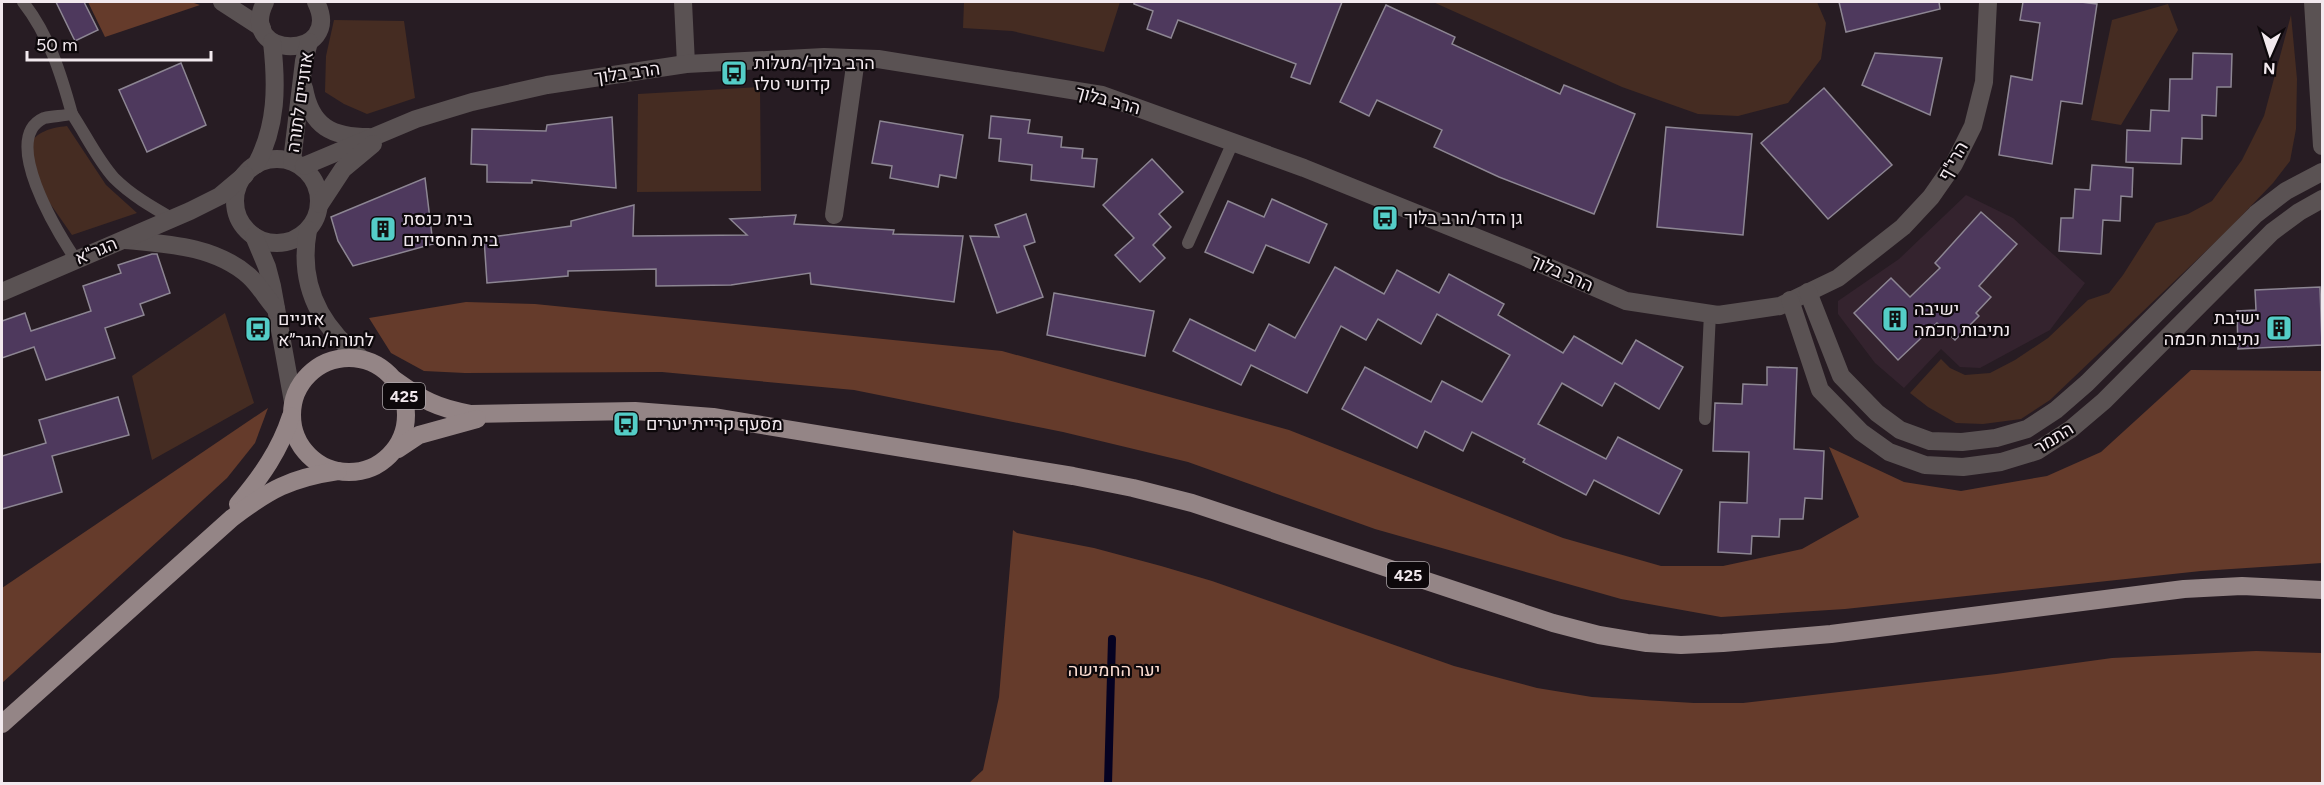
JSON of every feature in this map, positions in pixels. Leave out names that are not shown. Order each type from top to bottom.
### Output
[{"type":"main road","name":"425","points":[[210,538],[259,480],[286,432],[300,386],[311,372],[327,362],[344,358],[362,359],[380,367],[431,404],[471,414],[635,411],[713,417],[1073,476],[1133,488],[1192,503],[1553,623],[1599,635],[1647,643],[1723,644],[1831,634],[2184,589],[2242,586],[2322,590]]},
{"type":"main road","name":"425","points":[[392,454],[401,441],[406,426],[407,410],[403,394],[395,380]]},
{"type":"main road","points":[[292,409],[295,434],[304,451],[319,464],[338,471]]},
{"type":"main road","name":"425","points":[[2,724],[210,538],[275,488],[311,475],[338,471],[357,472],[376,466],[418,435],[499,414]]},
{"type":"street","points":[[222,2],[267,35],[291,48],[309,42]]},
{"type":"street","name":"אוזניים לתורה","points":[[250,170],[265,148],[275,102],[275,72],[261,11],[265,2]]},
{"type":"street","name":"אוזניים לתורה","points":[[298,164],[302,77],[309,42],[320,27],[321,18],[316,2]]},
{"type":"street","points":[[683,2],[686,64]]},
{"type":"street","name":"הרי\"ף","points":[[1808,292],[1838,278],[1903,227],[1931,197],[1954,164],[1973,126],[1984,82],[1988,2]]},
{"type":"street","points":[[2313,2],[2322,146]]},
{"type":"street","name":"הרב בלוך","points":[[298,164],[472,102],[547,85],[686,64],[789,58],[878,59],[1102,95],[1316,172],[1526,256],[1626,301],[1718,315],[1780,306],[1808,292]]},
{"type":"street","points":[[834,215],[856,59]]},
{"type":"street","points":[[302,77],[307,105],[315,119],[325,129],[357,137],[374,137]]},
{"type":"street","name":"הרב בלוך","points":[[320,204],[343,169],[358,155],[396,128]]},
{"type":"street","points":[[275,159],[298,164],[312,176],[318,190],[320,204],[314,222],[308,230],[294,240],[280,243],[267,242],[254,236],[243,226],[237,214],[235,199],[238,185],[250,170],[275,159]]},
{"type":"street","name":"הגר\"א","points":[[2,292],[190,211],[220,195],[250,170]]},
{"type":"street","name":"התמר","points":[[1808,292],[1841,376],[1877,414],[1900,429],[1930,441],[1962,442],[1996,438],[2027,429],[2064,403],[2087,383],[2256,214],[2286,191],[2322,172]]},
{"type":"street","name":"התמר","points":[[1790,300],[1821,390],[1861,432],[1889,452],[1925,465],[1962,466],[2001,462],[2037,451],[2070,429],[2104,401],[2272,232],[2299,212],[2322,199]]},
{"type":"street","name":"הגר\"א","points":[[190,211],[205,209],[237,214]]},
{"type":"street","points":[[308,230],[304,251],[310,291],[328,327],[343,344],[362,359]]},
{"type":"street","points":[[254,236],[267,267],[292,409]]},
{"type":"street","points":[[123,240],[180,245],[222,258],[250,276],[276,309]]},
{"type":"lane","points":[[23,2],[50,44],[72,114],[95,152],[114,178],[138,199],[172,219]]},
{"type":"lane","points":[[72,114],[44,118],[26,129],[18,143],[17,159],[31,194],[76,260]]},
{"type":"lane","points":[[1188,243],[1233,142]]},
{"type":"lane","points":[[1705,419],[1710,314]]},
{"type":"shaded area","points":[[964,2],[1120,2],[1104,52],[1012,31],[963,28]]},
{"type":"shaded area","points":[[1433,2],[1817,2],[1826,23],[1821,59],[1788,103],[1738,116],[1698,114],[1622,87]]},
{"type":"shaded area","points":[[2168,4],[2178,30],[2121,125],[2091,120],[2112,20]]},
{"type":"shaded area","points":[[2291,15],[2297,79],[2296,129],[2290,161],[2273,183],[2226,232],[2050,400],[2021,419],[1983,424],[1956,423],[1928,407],[1910,393],[1941,359],[1950,368],[1965,375],[1990,373],[2015,360],[2048,338],[2088,300],[2109,293],[2156,223],[2188,214],[2212,201],[2242,160],[2264,116]]},
{"type":"shaded area","points":[[334,20],[404,21],[415,98],[367,114],[344,104],[325,92],[326,56]]},
{"type":"shaded area","points":[[760,87],[761,191],[637,192],[638,94]]},
{"type":"shaded area","points":[[67,126],[106,185],[137,213],[72,235],[40,189],[28,146],[45,131]]},
{"type":"shaded area","points":[[1966,195],[2013,218],[2085,283],[2050,330],[1980,368],[1960,367],[1941,349],[1904,388],[1875,363],[1838,314],[1838,301],[1899,259]]},
{"type":"shaded area","points":[[225,313],[254,403],[152,460],[132,376]]},
{"type":"green space","points":[[88,2],[191,2],[200,5],[105,37]]},
{"type":"green space","points":[[466,302],[535,304],[1002,351],[1289,430],[1563,538],[1661,566],[1723,566],[1802,549],[1859,517],[1829,447],[1904,482],[1961,491],[2047,476],[2101,452],[2191,370],[2322,371],[2322,563],[2201,571],[1845,609],[1721,617],[1621,599],[1375,529],[1188,462],[1063,432],[854,390],[662,372],[465,373],[424,371],[391,353],[369,318]]},
{"type":"green space","points":[[268,408],[255,443],[227,478],[2,683],[2,588]]},
{"type":"green space","name":"יער החמישה","points":[[1013,530],[1017,533],[1094,548],[1212,581],[1454,666],[1537,688],[1592,697],[1694,703],[1743,703],[1996,674],[2112,658],[2256,651],[2322,653],[2322,783],[969,783],[983,770],[999,697]]},
{"type":"building","points":[[56,2],[84,2],[98,30],[75,41]]},
{"type":"building","points":[[1134,2],[1342,2],[1310,84],[1291,77],[1296,64],[1178,20],[1171,38],[1147,29],[1153,11],[1134,4]]},
{"type":"building","points":[[1839,2],[1939,2],[1940,9],[1846,32]]},
{"type":"building","points":[[2023,2],[2097,4],[2082,104],[2061,101],[2052,164],[1999,155],[2011,76],[2032,80],[2040,23],[2020,20]]},
{"type":"building","points":[[1386,5],[1455,37],[1452,44],[1560,94],[1564,85],[1635,114],[1594,214],[1499,177],[1434,147],[1442,130],[1377,100],[1369,116],[1340,102]]},
{"type":"building","points":[[1875,53],[1942,58],[1930,115],[1862,85]]},
{"type":"building","points":[[2193,53],[2232,54],[2231,87],[2217,87],[2216,116],[2202,115],[2202,139],[2182,138],[2181,164],[2126,162],[2127,130],[2150,131],[2151,110],[2169,111],[2170,79],[2192,79]]},
{"type":"building","points":[[181,63],[206,125],[147,152],[119,90]]},
{"type":"building","points":[[1824,88],[1892,165],[1828,219],[1761,143]]},
{"type":"building","points":[[991,116],[1030,120],[1028,133],[1062,137],[1061,147],[1083,149],[1082,158],[1097,159],[1094,187],[1031,180],[1032,165],[999,161],[1001,139],[989,138]]},
{"type":"building","points":[[612,117],[616,188],[532,180],[532,183],[487,182],[487,165],[471,164],[472,129],[546,131],[547,125]]},
{"type":"building","points":[[880,121],[963,135],[956,178],[940,175],[938,187],[890,178],[892,166],[872,163]]},
{"type":"building","points":[[1666,127],[1752,134],[1743,235],[1657,227]]},
{"type":"building","points":[[1152,159],[1183,192],[1159,214],[1171,227],[1153,245],[1165,258],[1140,282],[1115,255],[1134,238],[1103,205]]},
{"type":"building","points":[[2092,165],[2133,168],[2132,197],[2121,196],[2120,221],[2103,220],[2101,254],[2059,251],[2061,218],[2073,218],[2075,189],[2090,190]]},
{"type":"building","name":"בית כנסת בית החסידים","points":[[425,178],[433,244],[353,266],[338,241],[331,217]]},
{"type":"building","points":[[1272,199],[1327,224],[1309,263],[1266,245],[1253,273],[1205,252],[1228,201],[1264,217]]},
{"type":"building","points":[[634,205],[633,236],[747,235],[730,219],[796,215],[794,224],[894,230],[893,234],[963,236],[954,302],[811,284],[810,273],[731,285],[656,286],[656,269],[568,271],[568,276],[487,283],[484,238],[571,226],[571,221]]},
{"type":"building","points":[[1981,212],[2017,244],[1979,286],[1991,297],[1976,313],[1979,316],[1955,340],[1937,323],[1898,360],[1854,313],[1891,278],[1910,297],[1940,268],[1935,263]]},
{"type":"building","points":[[1026,214],[1035,242],[1024,246],[1043,297],[997,313],[970,236],[999,237],[995,225]]},
{"type":"building","points":[[157,254],[170,293],[140,304],[144,315],[105,328],[115,358],[46,380],[34,347],[2,358],[2,321],[25,313],[31,331],[91,311],[83,286],[121,273],[118,265]]},
{"type":"building","points":[[1335,267],[1384,294],[1397,270],[1439,293],[1449,274],[1504,304],[1498,315],[1563,353],[1574,336],[1622,364],[1636,340],[1683,367],[1659,409],[1615,383],[1602,406],[1562,383],[1538,424],[1606,459],[1618,437],[1682,470],[1659,514],[1594,480],[1586,495],[1523,462],[1525,459],[1472,432],[1463,451],[1425,431],[1417,448],[1342,409],[1365,367],[1431,402],[1442,381],[1482,402],[1510,355],[1437,314],[1421,344],[1378,319],[1366,340],[1341,326],[1307,393],[1251,365],[1241,385],[1173,351],[1190,319],[1255,351],[1269,324],[1295,338]]},
{"type":"building","name":"ישיבת נתיבות חכמה","points":[[2320,287],[2322,345],[2238,349],[2237,311],[2256,310],[2255,290]]},
{"type":"building","points":[[1054,293],[1154,311],[1145,356],[1047,335]]},
{"type":"building","points":[[1767,367],[1797,368],[1794,449],[1824,451],[1822,499],[1805,498],[1803,519],[1780,519],[1779,537],[1752,536],[1751,554],[1718,552],[1720,502],[1747,503],[1749,452],[1713,451],[1715,403],[1742,404],[1743,384],[1767,385]]},
{"type":"building","points":[[118,397],[129,435],[52,456],[62,492],[2,509],[2,456],[46,443],[39,420]]},
{"type":"waterway","points":[[1108,784],[1112,639]]},
{"type":"place","name":"הרב בלוך/מעלות קדושי טלז","points":[[734,73]]},
{"type":"place","name":"גן הדר/הרב בלוך","points":[[1385,218]]},
{"type":"place","name":"בית כנסת בית החסידים","points":[[383,229]]},
{"type":"place","name":"ישיבה נתיבות חכמה","points":[[1895,319]]},
{"type":"place","name":"ישיבת נתיבות חכמה","points":[[2279,328]]},
{"type":"place","name":"אזניים לתורה/הגר״א","points":[[258,329]]},
{"type":"place","name":"מסעף קריית יערים","points":[[626,424]]}]
